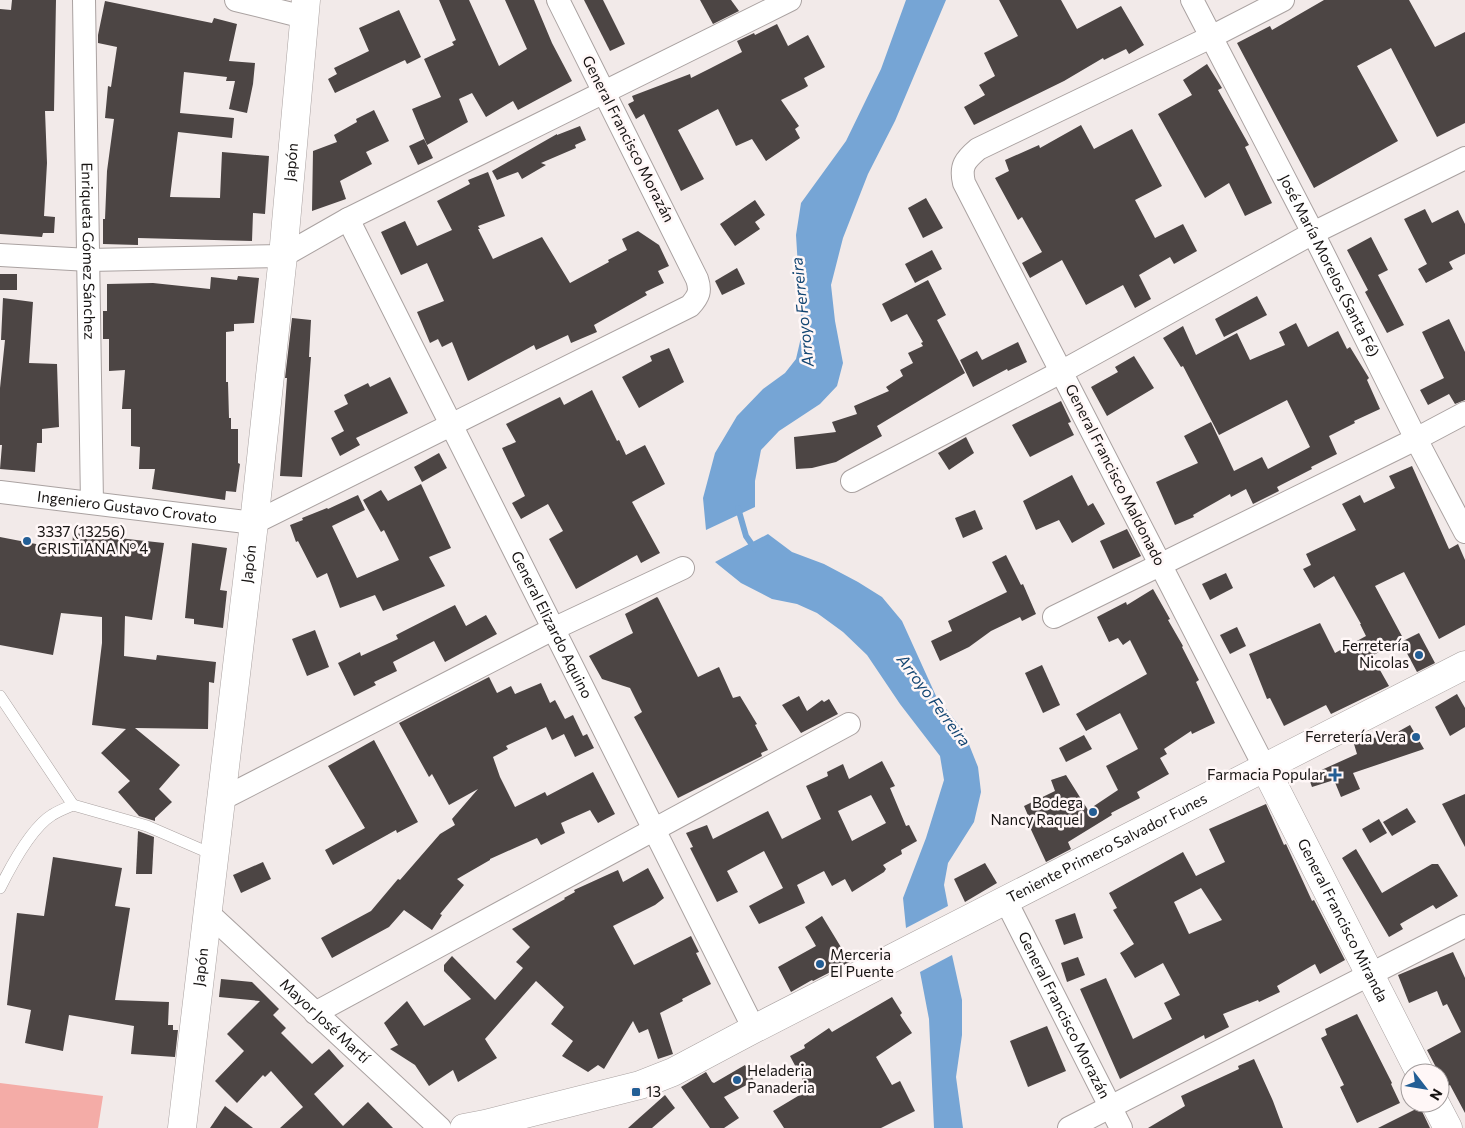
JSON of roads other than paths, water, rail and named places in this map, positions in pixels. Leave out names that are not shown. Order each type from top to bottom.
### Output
[{"type":"street","name":"Enriqueta Gómez Sánchez","points":[[84,0],[92,503]]},
{"type":"street","points":[[236,0],[305,8]]},
{"type":"street","name":"General Francisco Morazán","points":[[451,424],[690,306],[698,298],[700,289],[698,279],[558,0]]},
{"type":"street","points":[[0,255],[89,260],[283,256],[348,219],[790,0]]},
{"type":"street","name":"José María Morelos (Santa Fé)","points":[[1192,0],[1465,532]]},
{"type":"street","points":[[1211,36],[1283,0]]},
{"type":"street","name":"Japón","points":[[182,1128],[254,523],[283,256],[305,8]]},
{"type":"street","name":"General Francisco Maldonado","points":[[1211,36],[978,149],[965,162],[962,175],[964,183],[1265,768]]},
{"type":"street","points":[[852,481],[1062,372],[1313,233],[1465,158]]},
{"type":"street","name":"General Elizardo Aquino","points":[[348,219],[754,1029]]},
{"type":"street","points":[[1054,618],[1465,413]]},
{"type":"street","points":[[254,523],[451,424]]},
{"type":"street","name":"Ingeniero Gustavo Crovato","points":[[0,492],[254,523]]},
{"type":"street","points":[[220,800],[553,628],[683,568]]},
{"type":"street","name":"Teniente Primero Salvador Funes","points":[[464,1128],[495,1122],[640,1085],[673,1072],[1465,665]]},
{"type":"street","points":[[315,1013],[849,724]]},
{"type":"street","name":"General Francisco Miranda","points":[[1265,768],[1415,1063]]},
{"type":"street","name":"General Francisco Morazán","points":[[1006,901],[1121,1128]]},
{"type":"street","name":"Mayor José Martí","points":[[208,913],[440,1128]]},
{"type":"street","points":[[1069,1128],[1465,926]]},
{"type":"street","points":[[1440,1113],[1448,1128]]},
{"type":"lane","points":[[0,696],[73,805]]},
{"type":"lane","points":[[0,888],[12,864],[33,833],[51,815],[73,805],[147,826],[214,854]]},
{"type":"water","points":[[906,0],[946,0],[895,121],[868,174],[843,238],[831,285],[835,321],[843,363],[837,386],[820,404],[779,431],[761,450],[755,481],[755,507],[706,530],[703,498],[715,453],[737,416],[763,389],[785,373],[796,359],[802,333],[796,235],[801,203],[846,141],[881,69]]},
{"type":"water","points":[[768,534],[792,552],[824,564],[882,597],[902,621],[936,696],[964,732],[978,767],[981,792],[974,822],[948,863],[944,885],[948,906],[906,928],[903,898],[926,838],[944,780],[940,756],[900,704],[867,655],[843,632],[817,613],[797,604],[772,599],[741,583],[715,562]]},
{"type":"water","points":[[952,955],[962,1000],[962,1035],[956,1077],[963,1128],[934,1128],[929,1019],[920,972]]},
{"type":"waterway","name":"Arroyo Ferreira","points":[[738,508],[746,536],[755,549]]},
{"type":"place","name":"3337 (13256) CRISTIANA Nº 4","points":[[27,541]]},
{"type":"place","name":"Ferretería Nicolas","points":[[1419,655]]},
{"type":"place","name":"Ferretería Vera","points":[[1416,737]]},
{"type":"place","name":"Farmacia Popular","points":[[1335,775]]},
{"type":"place","name":"Bodega Nancy Raquel","points":[[1093,812]]},
{"type":"place","name":"Merceria El Puente","points":[[820,964]]},
{"type":"place","name":"Heladeria Panaderia","points":[[737,1080]]},
{"type":"place","name":"13","points":[[636,1092]]}]
